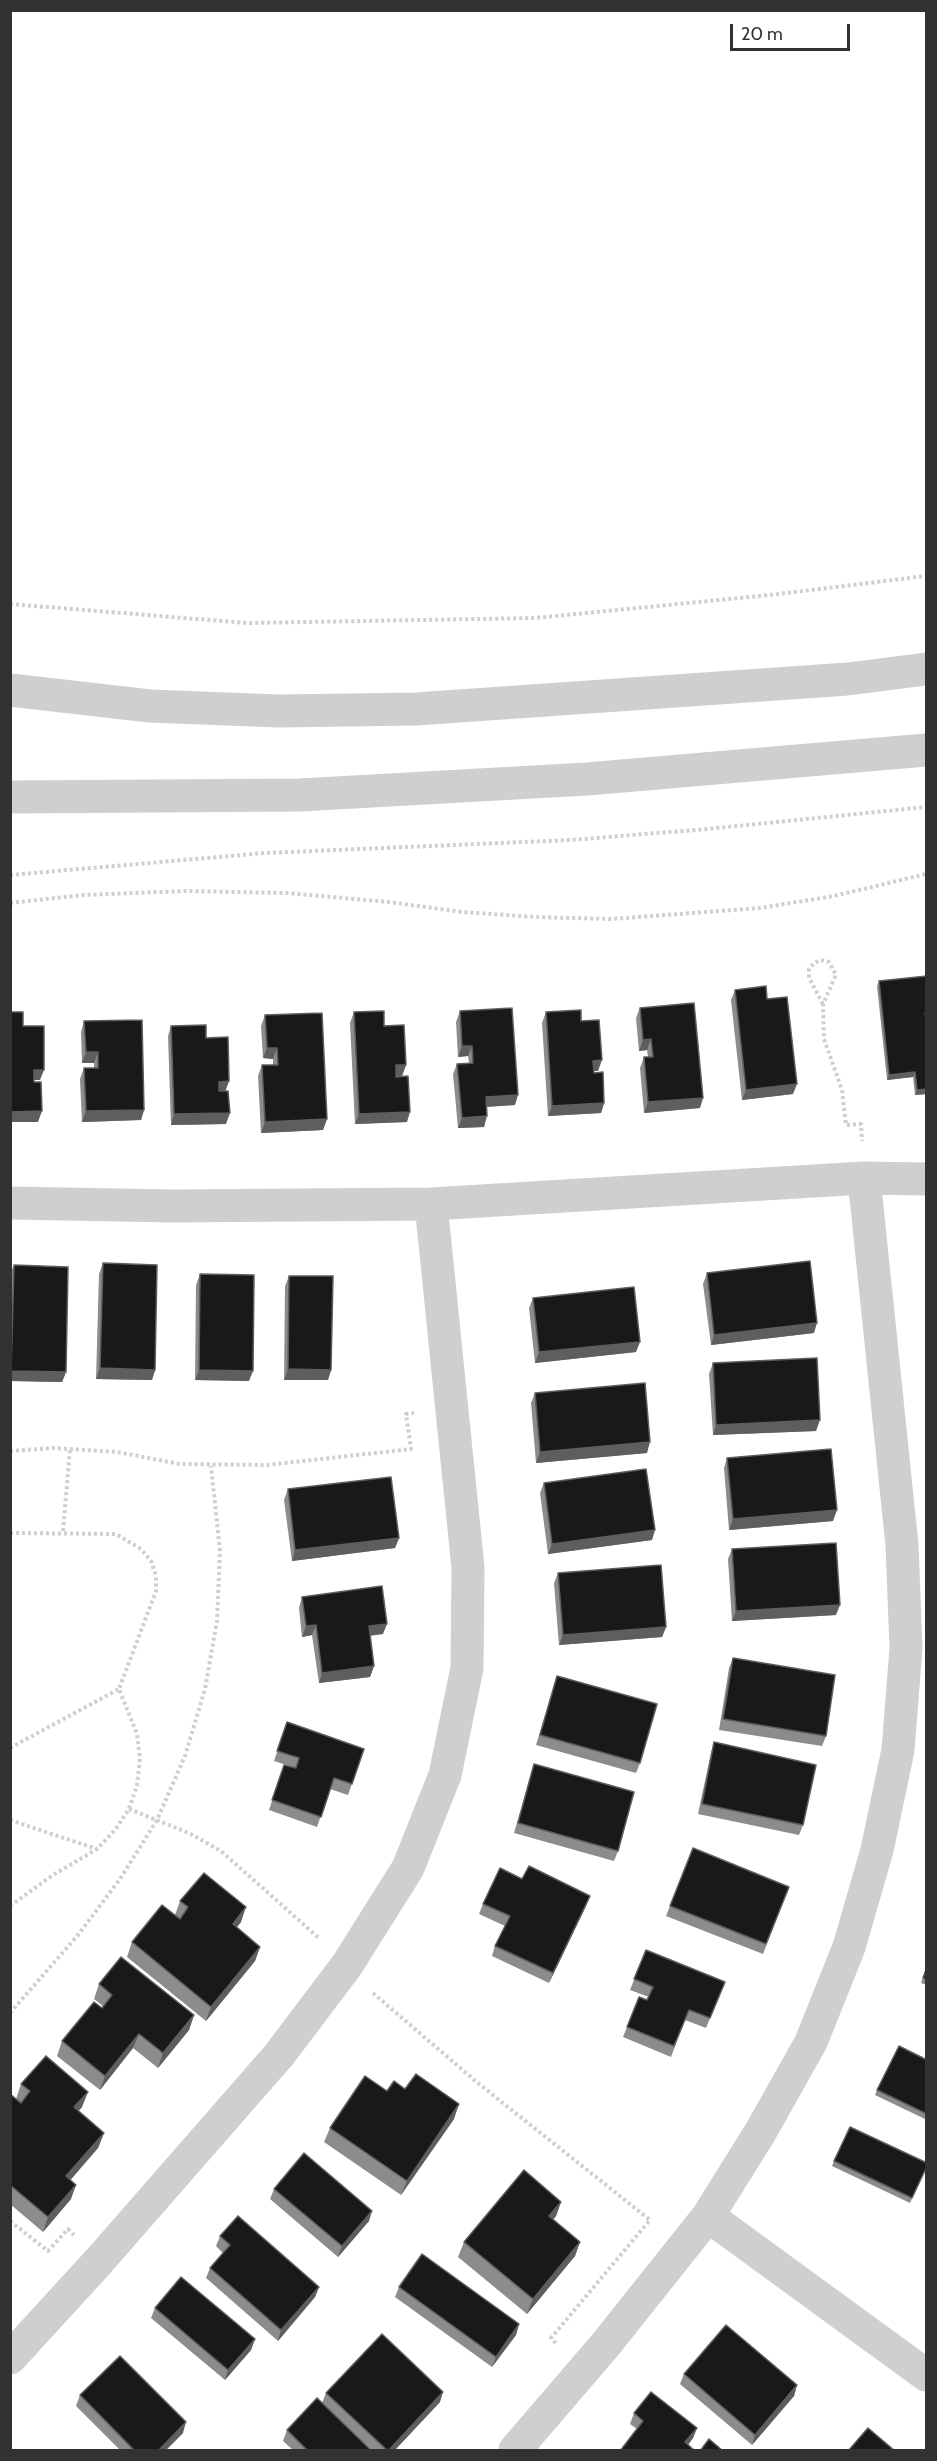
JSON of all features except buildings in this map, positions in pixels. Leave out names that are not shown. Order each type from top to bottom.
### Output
[{"type":"street","points":[[10,690],[162,706],[279,711],[416,710],[848,679],[927,669]]},
{"type":"street","points":[[10,797],[312,795],[587,779],[927,750]]},
{"type":"street","points":[[515,2451],[708,2216],[761,2131],[811,2042],[849,1947],[878,1850],[898,1750],[906,1648],[902,1545],[864,1178]]},
{"type":"street","points":[[10,1203],[172,1206],[431,1204],[864,1178],[927,1179]]},
{"type":"street","points":[[10,2358],[99,2261],[279,2055],[347,1965],[412,1858],[445,1775],[467,1668],[468,1568],[431,1204]]},
{"type":"street","points":[[708,2216],[927,2375]]},
{"type":"path","points":[[10,604],[247,623],[479,620],[535,618],[735,599],[927,576]]},
{"type":"path","points":[[10,875],[265,853],[594,838],[927,807]]},
{"type":"path","points":[[10,903],[83,896],[185,891],[276,893],[504,915],[611,919],[760,908],[834,896],[927,874]]},
{"type":"path","points":[[823,1004],[809,978],[809,969],[821,960],[829,962],[836,975],[823,1004],[824,1039],[842,1089],[846,1125],[861,1125],[864,1178]]},
{"type":"path","points":[[10,1451],[70,1449],[117,1452],[180,1464],[267,1465],[411,1449],[406,1414],[451,1410]]},
{"type":"path","points":[[63,1531],[70,1449]]},
{"type":"path","points":[[10,2013],[78,1935],[120,1879],[157,1820],[185,1756],[202,1701],[217,1621],[220,1551],[211,1466]]},
{"type":"path","points":[[10,1533],[63,1531],[116,1534],[141,1549],[151,1561],[156,1584],[153,1606],[119,1689],[10,1748]]},
{"type":"path","points":[[10,1906],[53,1875],[97,1849],[115,1830],[129,1809],[137,1785],[140,1759],[137,1734],[119,1689]]},
{"type":"path","points":[[129,1809],[205,1842],[237,1862],[347,1965],[369,1989],[479,2084],[651,2220],[551,2338],[584,2369]]},
{"type":"path","points":[[10,1820],[97,1849]]},
{"type":"path","points":[[10,2221],[48,2251],[68,2229],[99,2261]]}]
